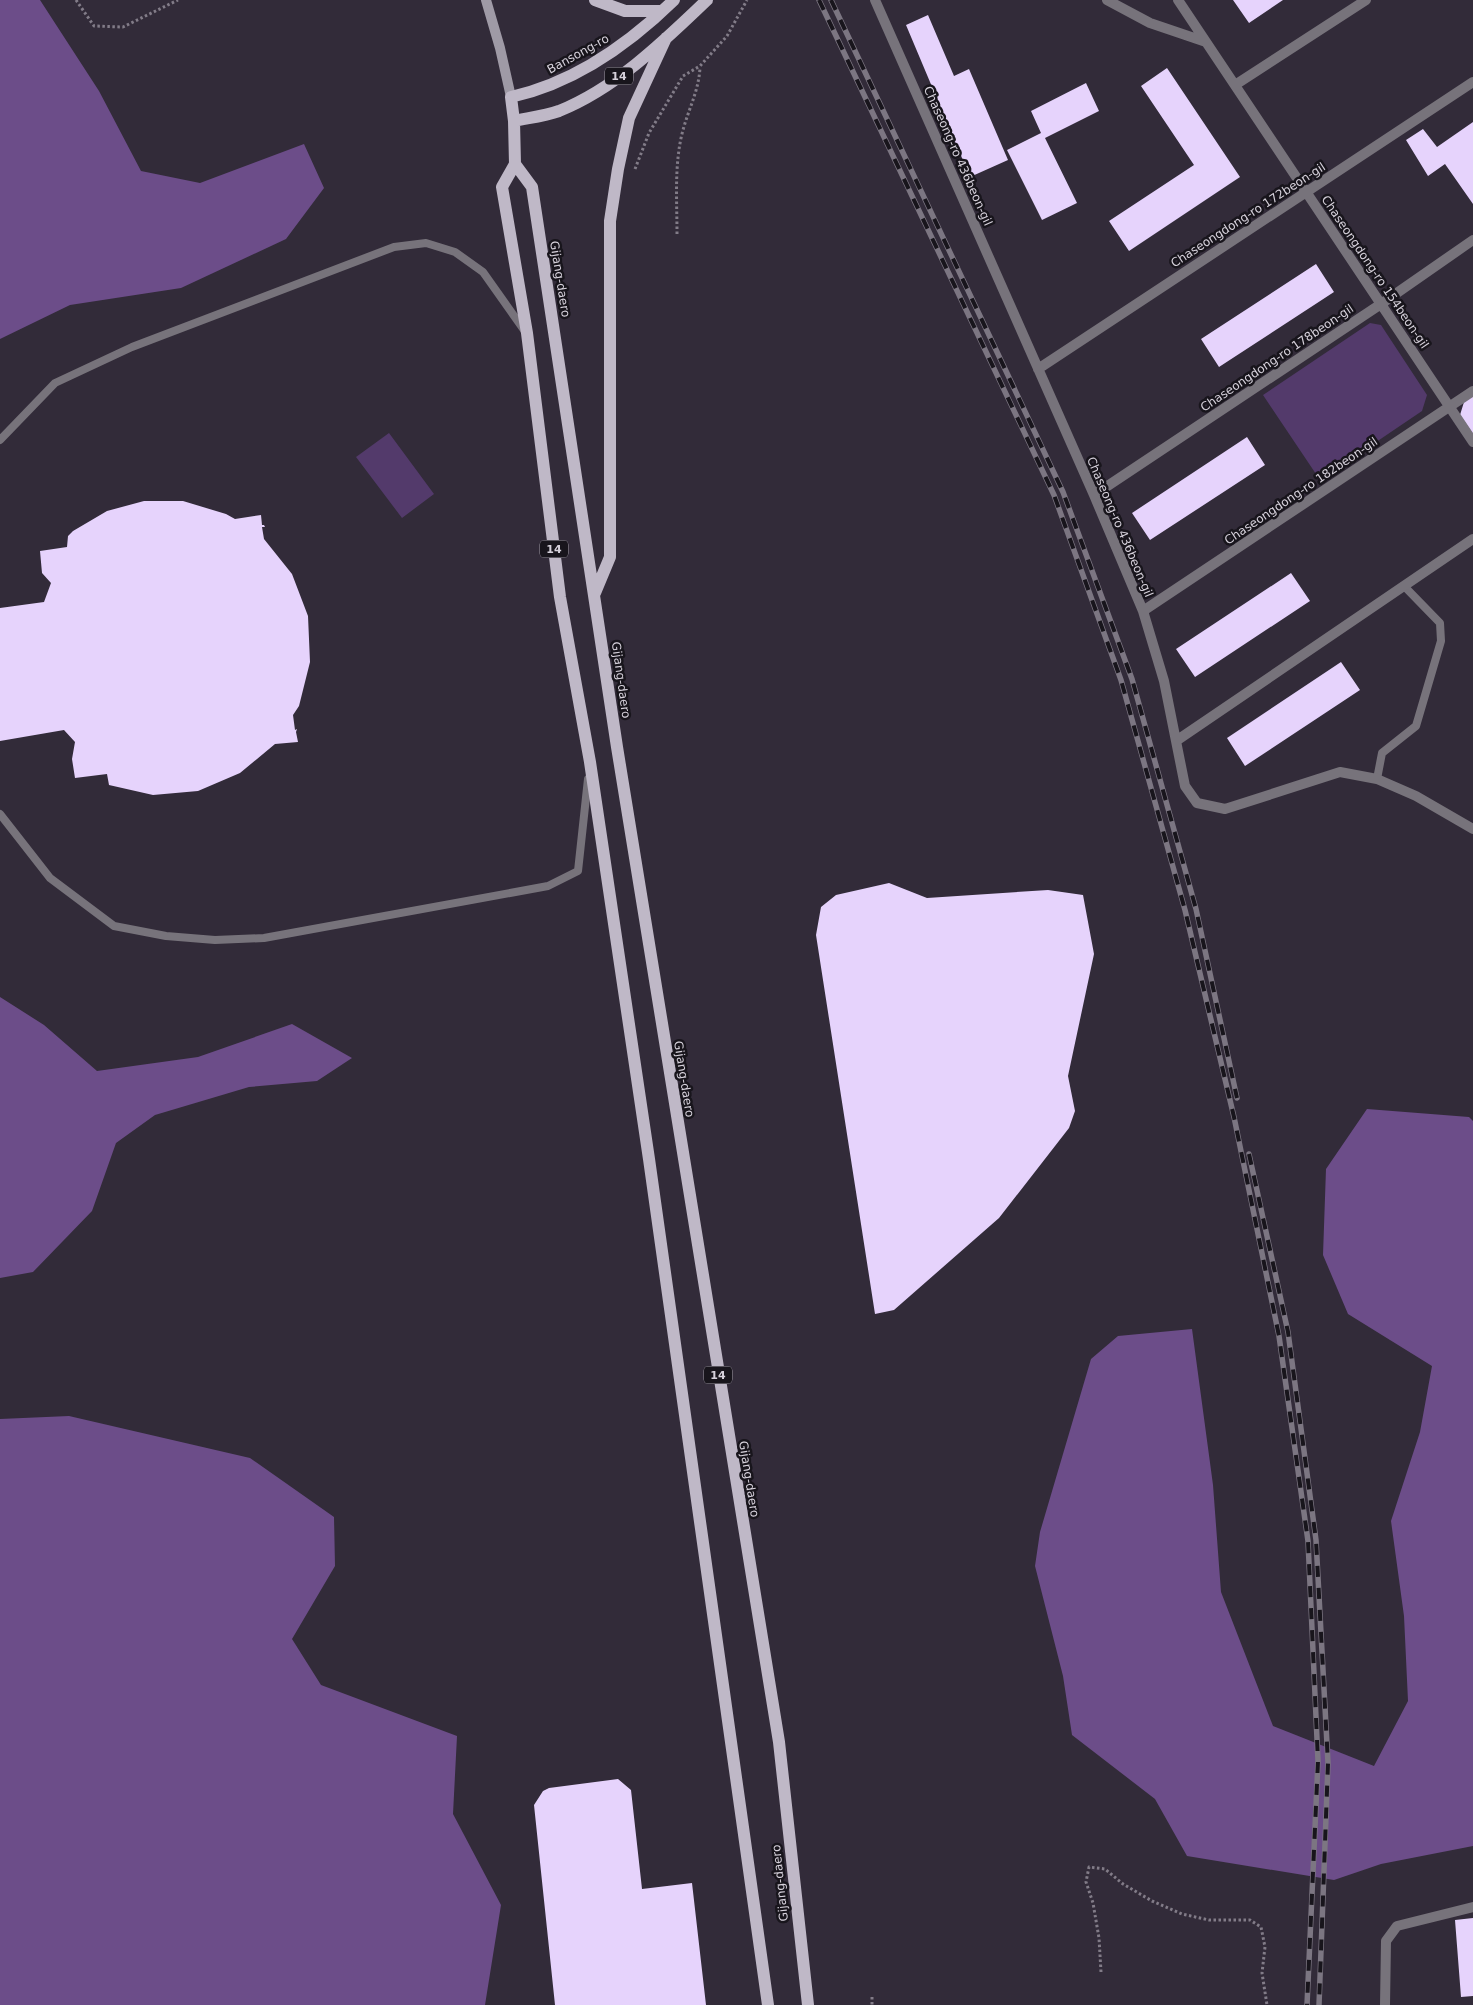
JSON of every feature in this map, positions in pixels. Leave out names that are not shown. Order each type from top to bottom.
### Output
[{"type":"main road","points":[[486,0],[500,48],[510,97],[514,122],[515,164]]},
{"type":"main road","points":[[595,0],[625,12],[662,11]]},
{"type":"main road","name":"Bansong-ro","points":[[510,97],[562,82],[612,52],[674,0]]},
{"type":"main road","name":"14","points":[[514,122],[557,112],[585,98],[621,74],[666,38],[707,0]]},
{"type":"main road","points":[[595,593],[610,558],[610,221],[628,118],[666,38]]},
{"type":"main road","name":"14","points":[[515,164],[502,187],[527,333],[560,597],[590,762],[650,1169],[768,2005]]},
{"type":"main road","name":"Gijang-daero","points":[[515,164],[532,187],[620,767],[779,1742],[808,2005]]},
{"type":"street","name":"Chaseong-ro 436beon-gil","points":[[876,0],[1094,495],[1143,611],[1164,681],[1185,786],[1197,803],[1225,808],[1340,772],[1377,779],[1416,796],[1473,829]]},
{"type":"street","points":[[1107,0],[1150,23],[1206,42]]},
{"type":"street","name":"Chaseongdong-ro 154beon-gil","points":[[1178,0],[1473,442]]},
{"type":"street","points":[[1235,85],[1366,0]]},
{"type":"street","name":"Chaseongdong-ro 172beon-gil","points":[[1038,369],[1473,82]]},
{"type":"street","name":"Chaseongdong-ro 178beon-gil","points":[[1094,495],[1381,304],[1473,240]]},
{"type":"street","name":"Chaseongdong-ro 182beon-gil","points":[[1143,611],[1473,391]]},
{"type":"street","points":[[1176,741],[1473,539]]},
{"type":"street","points":[[1384,2005],[1386,1941],[1397,1926],[1473,1907]]},
{"type":"lane","points":[[0,440],[55,383],[132,347],[394,247],[426,243],[455,252],[483,272],[527,333]]},
{"type":"lane","points":[[1377,779],[1382,752],[1416,726],[1441,641],[1440,624],[1404,586]]},
{"type":"lane","points":[[0,814],[50,878],[114,926],[166,936],[215,940],[264,938],[548,886],[578,871],[590,762]]},
{"type":"path","points":[[76,0],[94,26],[123,27],[178,0]]},
{"type":"path","points":[[634,173],[649,133],[683,76],[700,66],[727,36],[747,0]]},
{"type":"path","points":[[677,234],[676,171],[683,130],[699,84],[700,66]]},
{"type":"path","points":[[1101,1972],[1094,1903],[1086,1882],[1089,1868],[1105,1869],[1123,1884],[1152,1901],[1182,1914],[1209,1920],[1250,1920],[1261,1927],[1265,1947],[1262,1973],[1267,2005]]},
{"type":"path","points":[[872,1997],[872,2005]]},
{"type":"shaded area","points":[[0,0],[40,0],[99,91],[141,171],[200,183],[304,144],[324,188],[286,239],[181,288],[70,305],[0,339]]},
{"type":"shaded area","points":[[1370,323],[1381,325],[1427,395],[1422,411],[1320,480],[1263,395]]},
{"type":"shaded area","points":[[389,433],[434,494],[402,518],[356,457]]},
{"type":"shaded area","points":[[0,997],[44,1025],[97,1071],[198,1057],[292,1024],[352,1058],[317,1081],[249,1087],[155,1115],[116,1143],[92,1211],[33,1272],[0,1278]]},
{"type":"shaded area","points":[[1367,1109],[1469,1117],[1473,1121],[1473,1846],[1381,1864],[1334,1880],[1187,1856],[1155,1799],[1072,1735],[1063,1676],[1035,1566],[1040,1532],[1091,1359],[1118,1336],[1192,1329],[1213,1485],[1221,1592],[1273,1726],[1374,1766],[1408,1701],[1404,1616],[1391,1521],[1420,1432],[1432,1366],[1348,1314],[1323,1255],[1326,1169]]},
{"type":"shaded area","points":[[69,1416],[250,1458],[334,1517],[335,1566],[292,1639],[321,1685],[457,1736],[453,1814],[501,1905],[485,2005],[0,2005],[0,1419]]},
{"type":"building","points":[[1233,0],[1283,0],[1249,23]]},
{"type":"building","points":[[928,15],[954,76],[969,69],[1008,160],[970,177],[906,25]]},
{"type":"building","points":[[1167,68],[1240,177],[1129,251],[1109,221],[1194,165],[1141,86]]},
{"type":"building","points":[[1086,83],[1099,111],[1045,138],[1077,203],[1042,220],[1007,150],[1041,133],[1031,111]]},
{"type":"building","points":[[1473,122],[1473,204],[1445,164],[1428,176],[1406,140],[1423,129],[1437,147]]},
{"type":"building","points":[[1316,264],[1334,292],[1219,367],[1201,339]]},
{"type":"building","points":[[1473,396],[1473,434],[1460,415],[1464,402]]},
{"type":"building","points":[[1247,437],[1265,465],[1150,540],[1132,513]]},
{"type":"building","points":[[144,501],[183,501],[226,514],[235,519],[261,515],[262,525],[265,527],[262,527],[264,539],[292,574],[308,616],[310,662],[299,706],[293,715],[298,742],[275,744],[240,773],[198,791],[153,795],[109,785],[107,774],[75,778],[72,759],[75,742],[64,730],[0,741],[0,608],[44,602],[51,583],[42,573],[40,551],[67,547],[68,536],[73,531],[107,511]]},
{"type":"building","points":[[1291,573],[1310,601],[1195,677],[1176,649]]},
{"type":"building","points":[[1341,662],[1360,690],[1245,766],[1227,738]]},
{"type":"building","points":[[889,883],[927,898],[1048,890],[1083,895],[1094,954],[1068,1076],[1075,1111],[1069,1128],[999,1218],[894,1310],[875,1314],[816,935],[821,907],[836,895]]},
{"type":"building","points":[[618,1779],[631,1790],[642,1889],[692,1883],[706,2005],[555,2005],[534,1805],[543,1791],[549,1788]]},
{"type":"building","points":[[1473,1918],[1473,1996],[1461,1997],[1455,1920]]},
{"type":"railway","points":[[819,0],[1054,495],[1121,680],[1185,910],[1234,1117],[1279,1336],[1308,1541],[1318,1761],[1307,2005]]},
{"type":"railway","points":[[831,0],[1063,492],[1132,679],[1196,909],[1237,1098]]},
{"type":"railway","points":[[1249,1154],[1288,1332],[1316,1540],[1328,1763],[1319,2005]]}]
